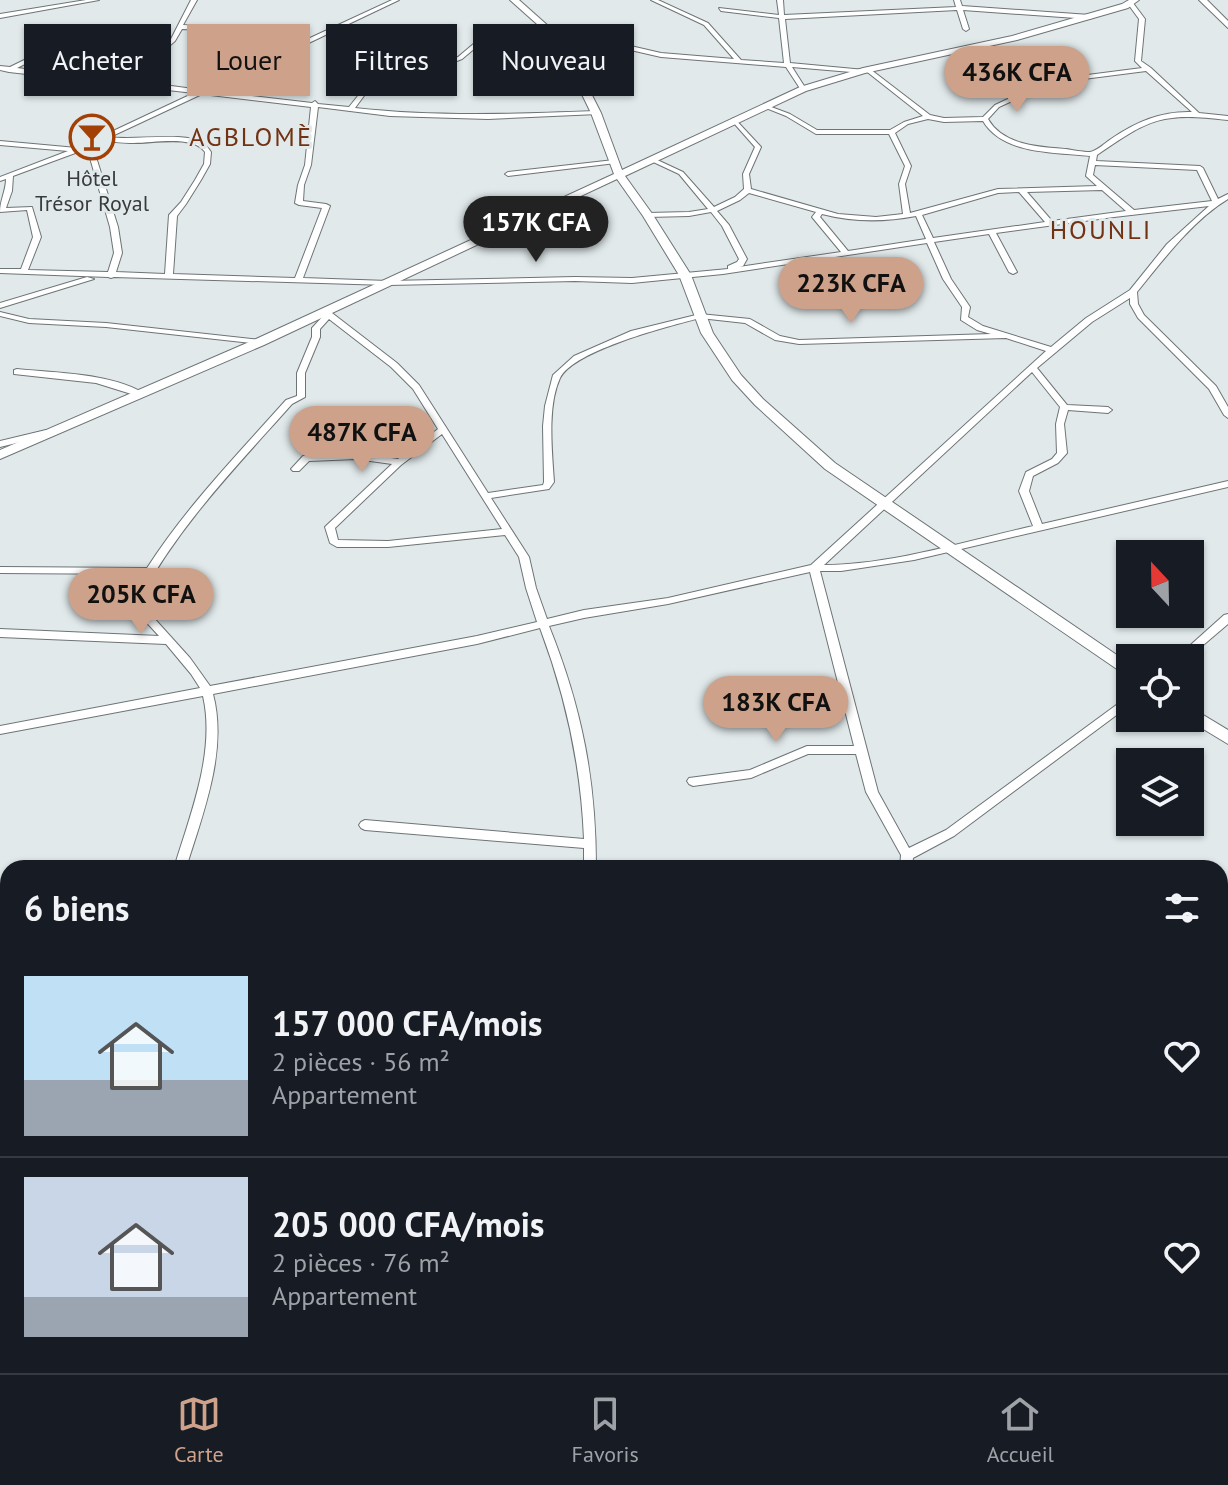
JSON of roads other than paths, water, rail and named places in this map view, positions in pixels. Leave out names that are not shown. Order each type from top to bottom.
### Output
[{"type":"street","points":[[0,16],[96,0]]},
{"type":"street","points":[[171,40],[194,0]]},
{"type":"street","points":[[310,40],[396,0]]},
{"type":"street","points":[[514,0],[542,24]]},
{"type":"street","points":[[654,0],[706,24],[738,60]]},
{"type":"street","points":[[780,0],[787,64],[803,89]]},
{"type":"street","points":[[957,0],[966,29]]},
{"type":"street","points":[[1203,0],[1228,26]]},
{"type":"street","points":[[0,455],[327,314],[616,169],[651,159],[803,89],[866,71],[1014,38],[1133,2],[1142,19],[1138,61],[1197,114]]},
{"type":"street","points":[[721,9],[782,17],[960,8],[1090,17]]},
{"type":"street","points":[[181,27],[187,27]]},
{"type":"street","points":[[351,109],[367,88],[400,81],[460,58],[473,47]]},
{"type":"street","points":[[634,48],[693,57],[866,71],[928,117]]},
{"type":"street","points":[[686,70],[693,57]]},
{"type":"street","points":[[10,73],[24,65]]},
{"type":"street","points":[[0,68],[24,74]]},
{"type":"street","points":[[764,106],[788,115],[810,131],[891,132],[906,123],[928,117],[944,120],[985,119],[997,106],[1032,90],[1031,86],[1035,83],[1149,69]]},
{"type":"street","points":[[0,179],[78,150],[192,96]]},
{"type":"street","points":[[242,96],[351,109],[465,117],[596,113]]},
{"type":"street","points":[[587,96],[616,169],[685,275],[707,333],[736,377],[759,402],[830,466],[1116,663]]},
{"type":"street","points":[[299,278],[326,206],[299,203],[308,165],[315,103]]},
{"type":"street","points":[[1131,211],[1089,176],[1094,154],[1144,119],[1175,113],[1228,118]]},
{"type":"street","points":[[985,119],[990,129],[1011,142],[1094,154]]},
{"type":"street","points":[[734,120],[758,147],[746,174],[748,190]]},
{"type":"street","points":[[891,132],[908,166],[902,184],[907,216]]},
{"type":"street","points":[[101,138],[133,141],[187,139],[206,148],[209,157],[205,170],[186,204],[173,215],[169,277]]},
{"type":"street","points":[[0,143],[86,151],[93,157],[114,227],[118,253],[107,276],[0,306]]},
{"type":"street","points":[[651,159],[681,173],[740,249],[743,259],[740,264],[723,272]]},
{"type":"street","points":[[1091,163],[1200,168],[1216,203]]},
{"type":"street","points":[[508,174],[616,169]]},
{"type":"street","points":[[10,175],[9,191],[1,210],[30,208],[37,230],[24,271]]},
{"type":"street","points":[[748,190],[820,211],[864,219],[918,214],[985,193],[1104,188]]},
{"type":"street","points":[[648,215],[713,211],[738,199],[748,190]]},
{"type":"street","points":[[1021,190],[1050,223]]},
{"type":"street","points":[[814,568],[1052,350],[1089,320],[1133,292],[1170,246],[1216,203],[1228,196]]},
{"type":"street","points":[[0,271],[388,283],[575,279],[600,282],[723,272],[1131,211],[1216,203]]},
{"type":"street","points":[[820,211],[816,217],[819,223],[845,253]]},
{"type":"street","points":[[918,214],[947,279],[966,307],[964,318],[980,328],[1052,350]]},
{"type":"street","points":[[992,232],[1013,272]]},
{"type":"street","points":[[1133,292],[1134,304],[1141,316],[1213,388],[1228,415]]},
{"type":"street","points":[[0,314],[29,321],[106,325],[260,342]]},
{"type":"street","points":[[327,314],[394,365],[416,387],[524,557],[527,579],[545,625],[580,739],[590,860]]},
{"type":"street","points":[[182,860],[204,788],[212,737],[207,692],[140,609],[135,598],[148,571],[204,494],[289,402],[301,397],[304,362],[316,337],[316,328],[327,314]]},
{"type":"street","points":[[485,496],[546,487],[549,482],[547,426],[557,375],[577,358],[603,344],[700,316],[747,321],[778,338],[799,342],[1006,336]]},
{"type":"street","points":[[1034,369],[1064,407],[1108,410]]},
{"type":"street","points":[[17,372],[93,378],[113,382],[141,394]]},
{"type":"street","points":[[1213,388],[1228,388]]},
{"type":"street","points":[[1038,527],[1024,491],[1029,474],[1055,461],[1062,453],[1060,424],[1064,407]]},
{"type":"street","points":[[0,444],[61,429]]},
{"type":"street","points":[[443,429],[400,462],[330,527],[333,541],[337,544],[388,544],[506,532]]},
{"type":"street","points":[[296,469],[306,458],[356,456],[400,462]]},
{"type":"street","points":[[0,730],[545,625],[584,614],[701,594],[814,568],[877,564],[1118,512],[1228,484]]},
{"type":"street","points":[[814,568],[872,792],[906,860]]},
{"type":"street","points":[[0,570],[148,571]]},
{"type":"street","points":[[1197,644],[1228,618]]},
{"type":"street","points":[[0,633],[167,640]]},
{"type":"street","points":[[909,860],[950,833],[1116,709]]},
{"type":"street","points":[[1204,722],[1228,738]]},
{"type":"street","points":[[693,781],[751,774],[807,750],[861,750]]},
{"type":"street","points":[[365,825],[590,844]]},
{"type":"place","name":"Hôtel Trésor Royal","points":[[92,137]]},
{"type":"district","name":"AGBLOMÈ","points":[[251,137]]},
{"type":"district","name":"HOUNLI","points":[[1101,230]]}]
